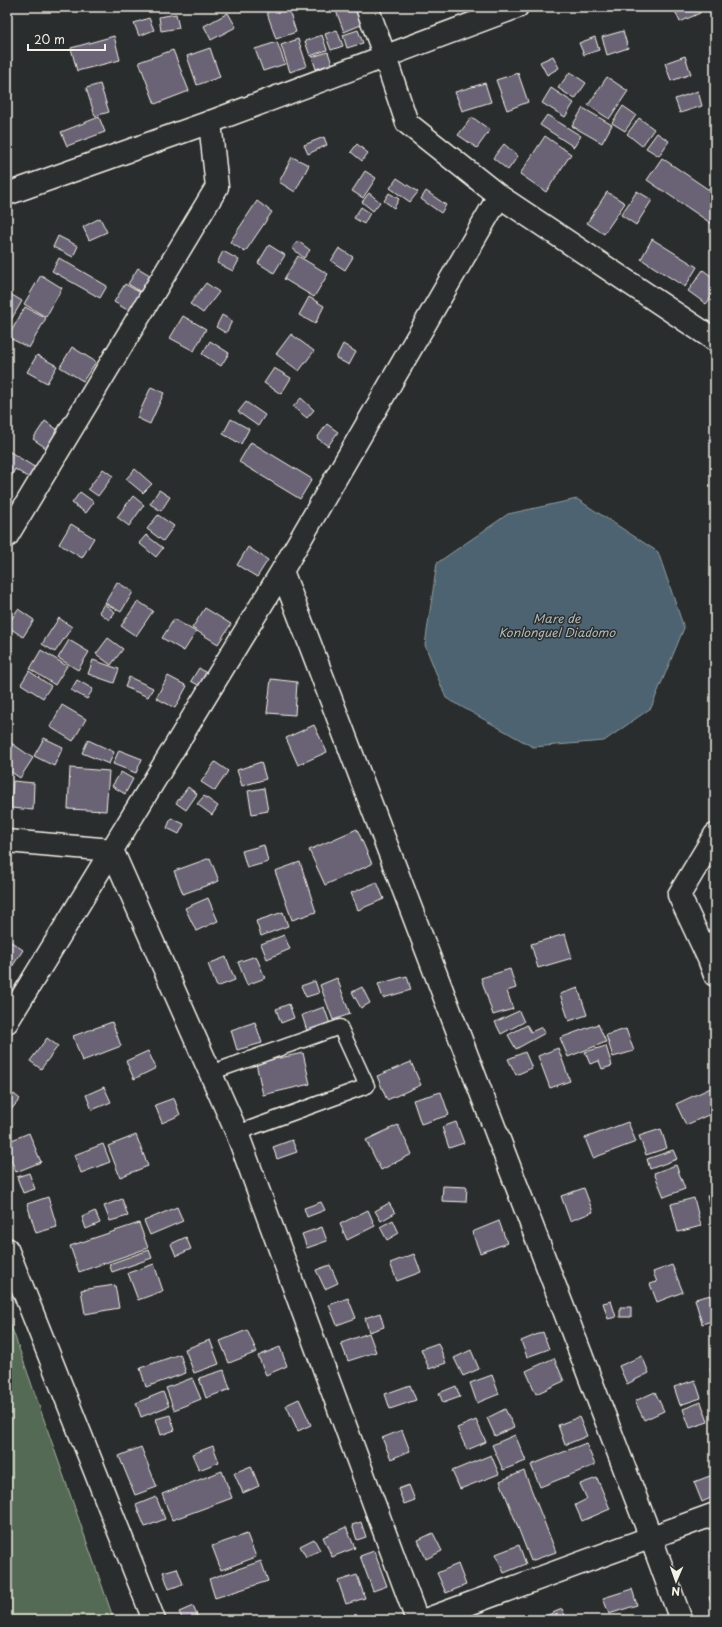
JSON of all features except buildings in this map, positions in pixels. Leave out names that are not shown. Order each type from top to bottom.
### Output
[{"type":"street","points":[[367,7],[407,123],[499,196],[715,340]]},
{"type":"street","points":[[7,194],[210,122],[517,7]]},
{"type":"street","points":[[7,536],[217,187],[210,122]]},
{"type":"street","points":[[7,1022],[282,571],[499,196]]},
{"type":"street","points":[[282,571],[681,1620]]},
{"type":"street","points":[[713,965],[679,895],[715,835]]},
{"type":"street","points":[[7,841],[112,850]]},
{"type":"street","points":[[112,850],[237,1133],[417,1620]]},
{"type":"street","points":[[7,1249],[154,1620]]},
{"type":"street","points":[[425,1620],[715,1514]]},
{"type":"lane","points":[[210,1073],[340,1027],[367,1086],[237,1133]]},
{"type":"green space","points":[[7,1314],[114,1620],[7,1620]]},
{"type":"water","name":"Mare de Konlonguel Diadomo","points":[[577,499],[658,552],[684,628],[651,708],[604,741],[533,747],[446,698],[425,645],[437,563],[508,514]]}]
